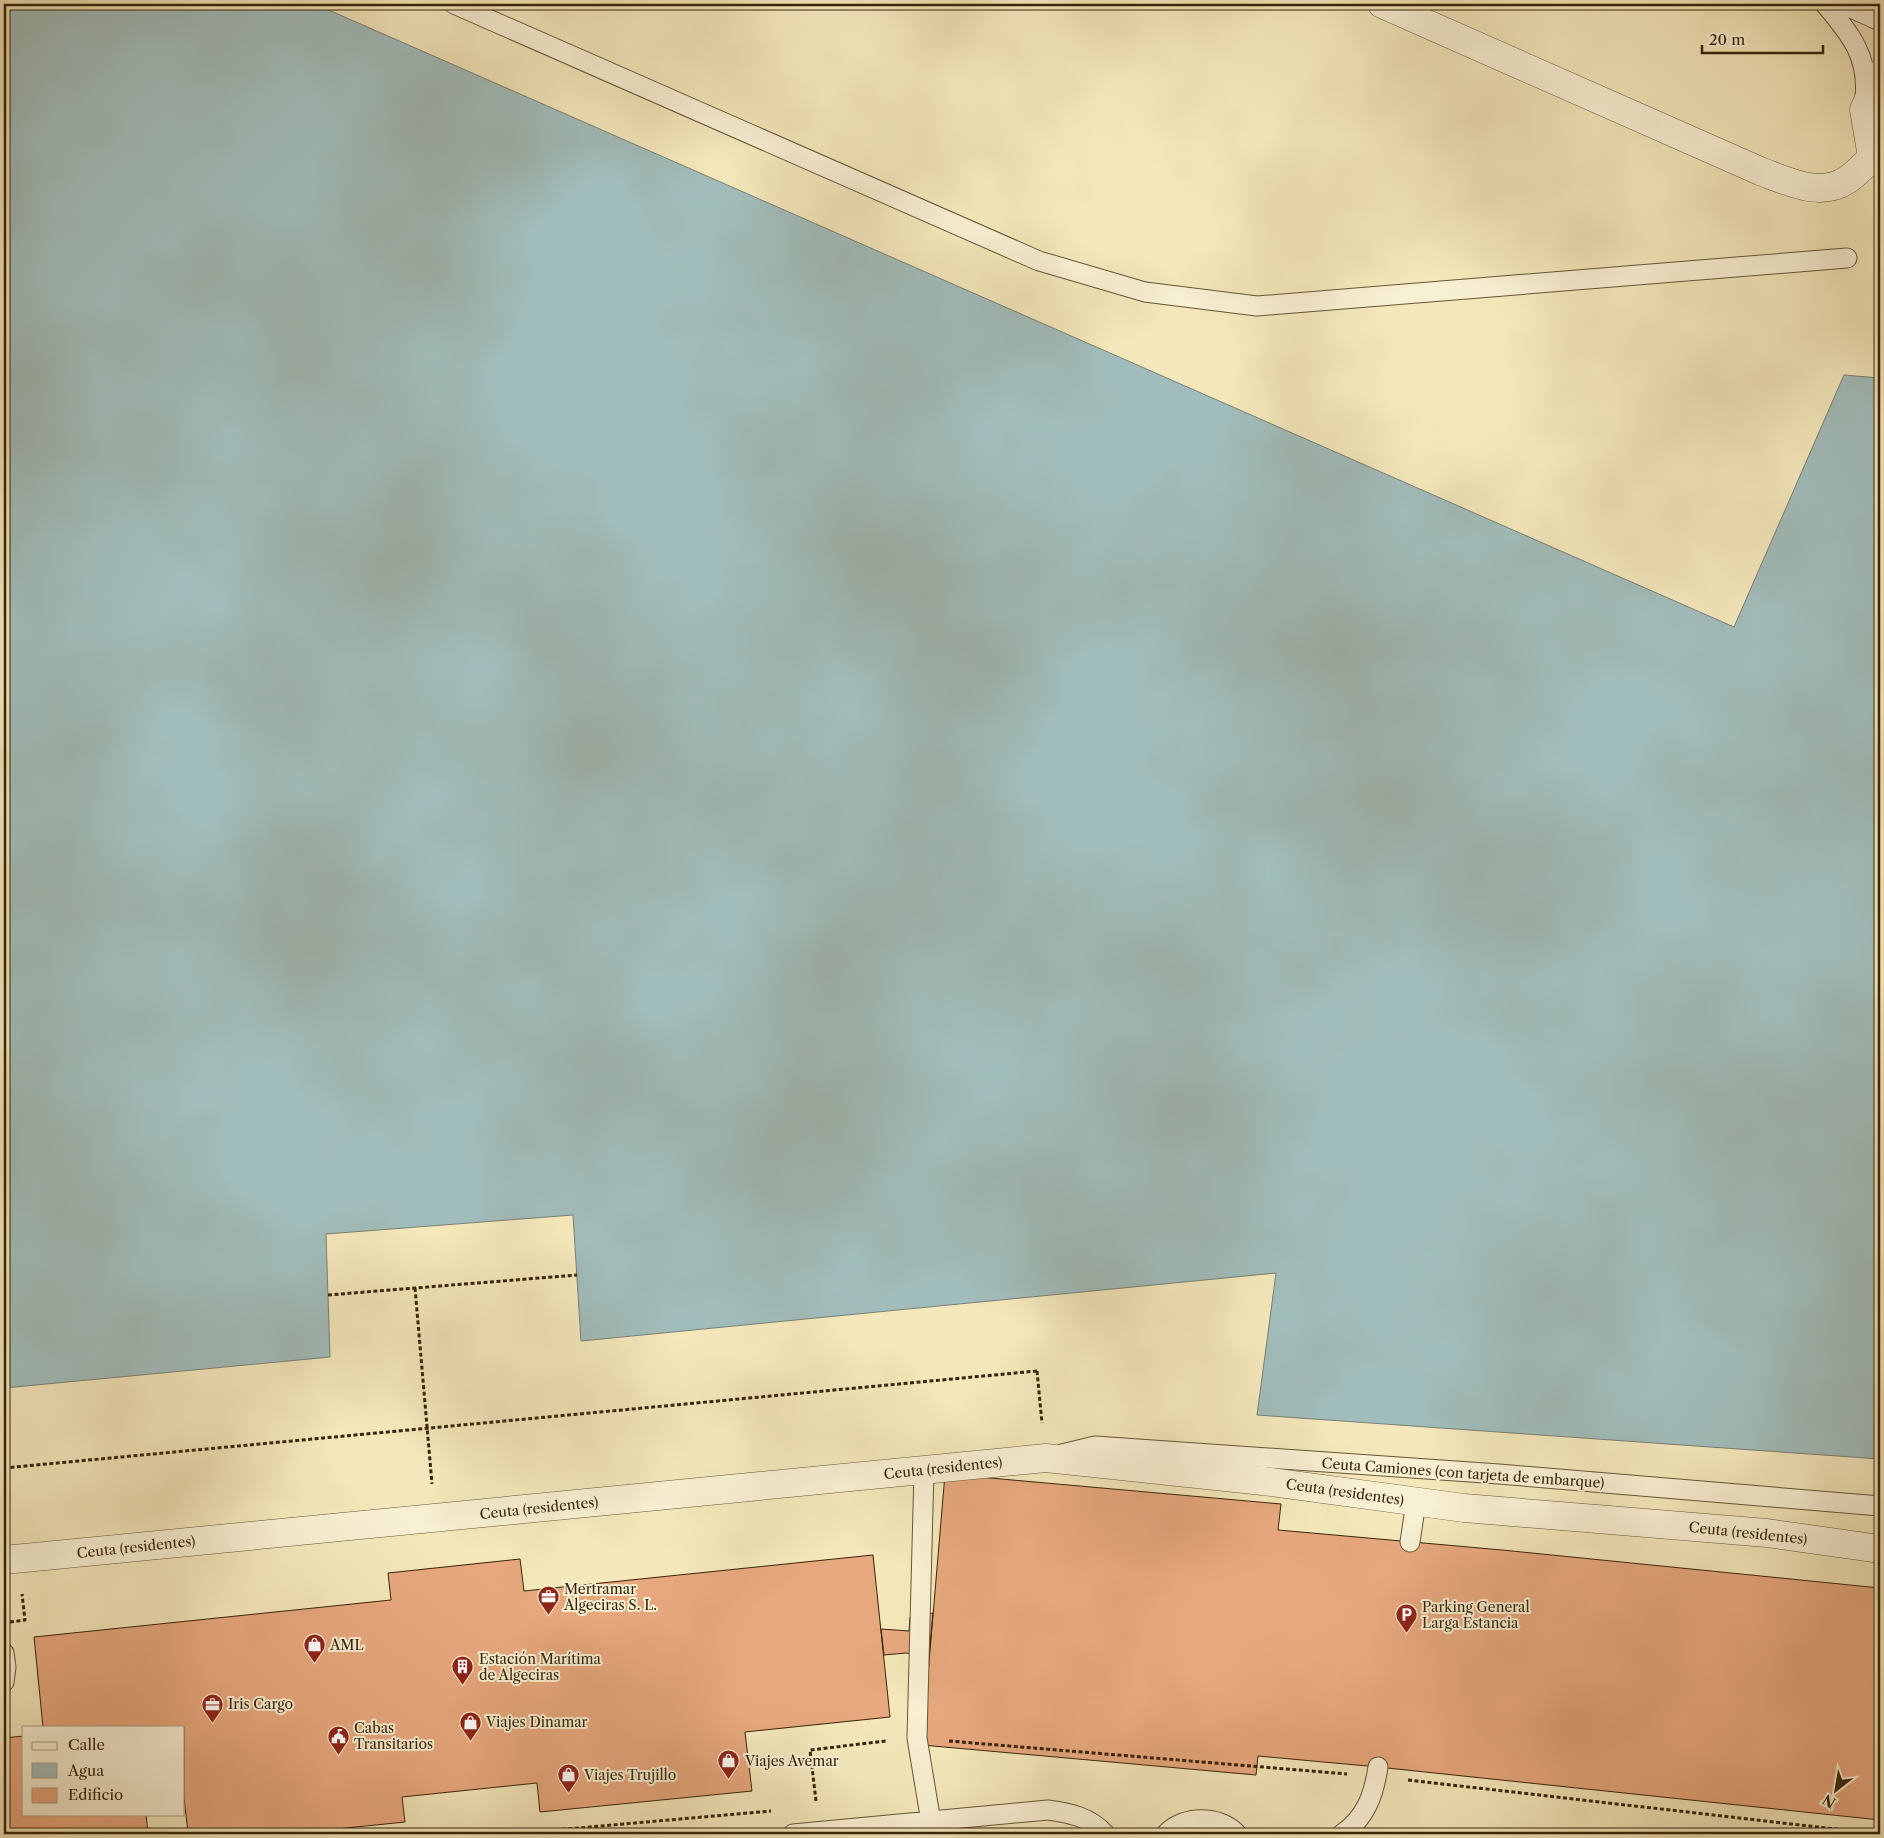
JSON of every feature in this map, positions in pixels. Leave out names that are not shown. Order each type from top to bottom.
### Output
[{"type":"street","points":[[1382,4],[1760,171],[1809,188],[1827,188],[1845,182],[1876,155],[1864,110],[1880,74]]},
{"type":"street","name":"Ceuta (residentes)","points":[[4,1560],[1046,1458],[1263,1481],[1482,1510],[1767,1533],[1880,1549]]},
{"type":"lane","points":[[454,4],[1040,261],[1145,292],[1257,306],[1847,258]]},
{"type":"lane","points":[[1825,4],[1845,28],[1861,53],[1867,81],[1864,110]]},
{"type":"lane","points":[[1842,4],[1880,21]]},
{"type":"lane","name":"Ceuta Camiones (con tarjeta de embarque)","points":[[1046,1458],[1095,1446],[1509,1475],[1880,1506]]},
{"type":"lane","points":[[924,1470],[917,1738],[931,1822]]},
{"type":"lane","points":[[1410,1542],[1416,1502]]},
{"type":"lane","points":[[4,1653],[6,1667],[4,1682]]},
{"type":"lane","points":[[1342,1834],[1353,1827],[1364,1813],[1372,1796],[1377,1772]]},
{"type":"lane","points":[[793,1834],[1048,1810],[1086,1819],[1100,1828],[1105,1834]]},
{"type":"lane","points":[[1166,1834],[1172,1827],[1189,1820],[1212,1821],[1233,1830],[1237,1834]]},
{"type":"path","points":[[328,1295],[577,1275]]},
{"type":"path","points":[[4,1468],[1037,1371],[1046,1458]]},
{"type":"path","points":[[820,1832],[810,1750],[917,1738],[1377,1772],[1879,1834]]},
{"type":"path","points":[[510,1834],[777,1810]]},
{"type":"water","points":[[4,4],[315,4],[1734,627],[1844,375],[1880,378],[1880,1459],[1257,1415],[1276,1273],[581,1341],[573,1215],[326,1234],[330,1357],[4,1388]]},
{"type":"building","name":"Parking General Larga Estancia","points":[[945,1474],[1281,1504],[1278,1530],[1502,1550],[1880,1588],[1880,1820],[1258,1756],[1256,1775],[922,1745]]},
{"type":"building","name":"Estación Marítima de Algeciras","points":[[873,1555],[890,1717],[745,1732],[752,1791],[540,1812],[537,1783],[402,1797],[405,1822],[287,1834],[188,1834],[185,1806],[185,1726],[43,1726],[34,1637],[391,1600],[388,1573],[520,1559],[524,1591]]},
{"type":"building","points":[[933,1613],[929,1656],[906,1653],[884,1655],[881,1629],[909,1631],[910,1617]]},
{"type":"building","points":[[22,1736],[22,1816],[146,1816],[148,1834],[4,1834],[4,1738]]},
{"type":"place","name":"Mertramar Algeciras S. L.","points":[[548,1616]]},
{"type":"place","name":"Parking General Larga Estancia","points":[[1406,1634]]},
{"type":"place","name":"AML","points":[[314,1664]]},
{"type":"place","name":"Estación Marítima de Algeciras","points":[[463,1686]]},
{"type":"place","name":"Iris Cargo","points":[[212,1723]]},
{"type":"place","name":"Viajes Dinamar","points":[[470,1741]]},
{"type":"place","name":"Cabas Transitarios","points":[[338,1755]]},
{"type":"place","name":"Viajes Avemar","points":[[729,1780]]},
{"type":"place","name":"Viajes Trujillo","points":[[568,1794]]}]
